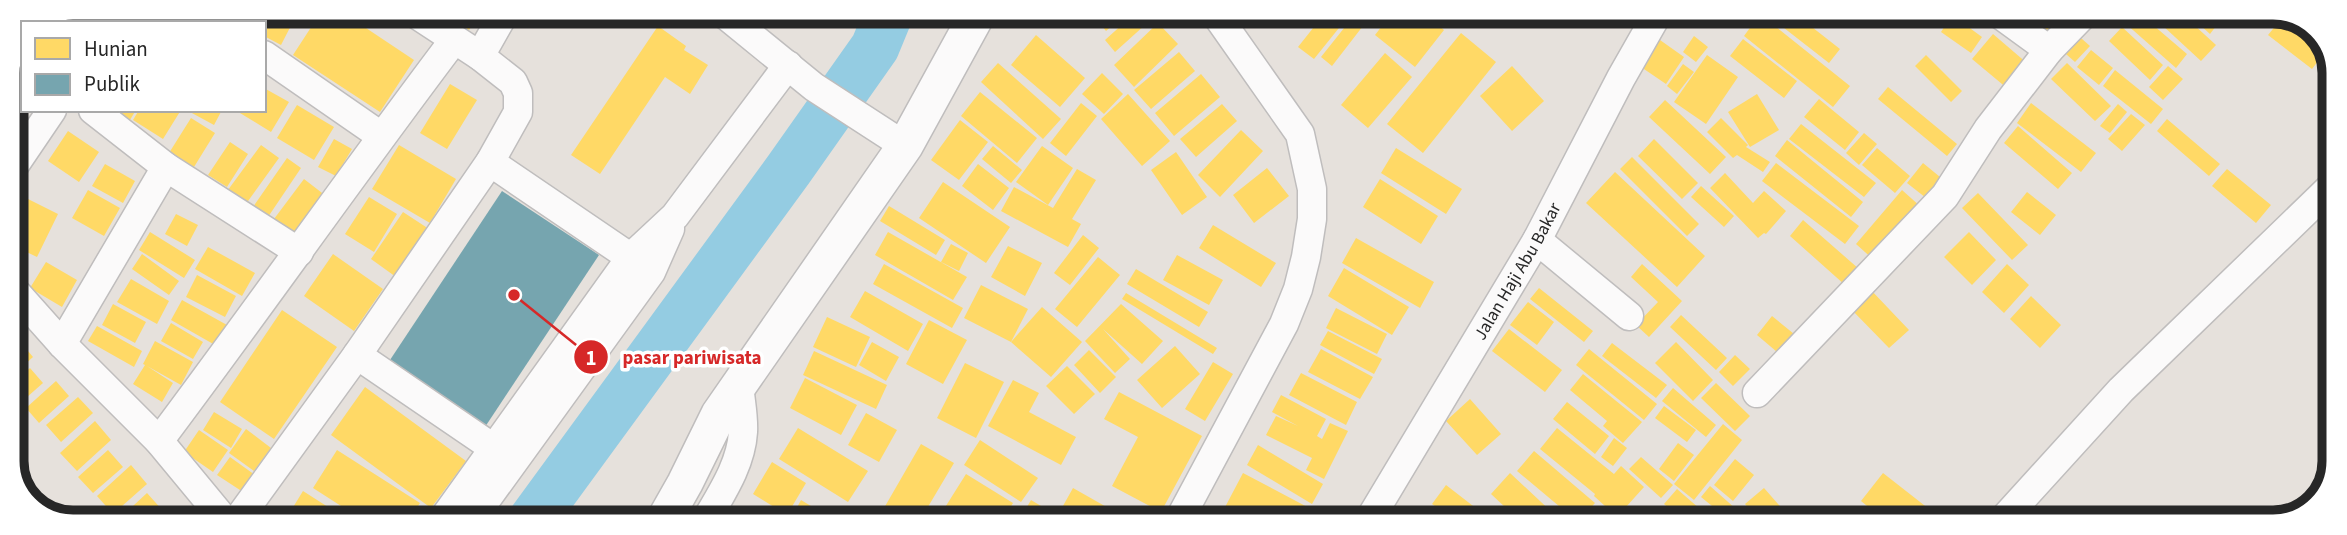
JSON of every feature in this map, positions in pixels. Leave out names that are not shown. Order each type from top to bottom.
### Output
[{"type":"street","points":[[244,511],[357,355],[490,162],[518,112],[519,102],[513,82],[480,56],[431,24]]},
{"type":"street","points":[[480,56],[498,24]]},
{"type":"street","points":[[737,24],[824,94],[894,140]]},
{"type":"street","points":[[653,511],[681,456],[719,414],[971,24]]},
{"type":"street","points":[[1184,511],[1284,324],[1298,289],[1312,219],[1312,189],[1300,134],[1222,24]]},
{"type":"street","name":"Jalan Haji Abu Bakar","points":[[1375,511],[1537,240],[1620,78],[1652,24]]},
{"type":"street","points":[[2013,24],[2049,50]]},
{"type":"street","points":[[1757,393],[1945,197],[1988,128],[2049,50],[2074,24]]},
{"type":"street","points":[[159,441],[454,40]]},
{"type":"street","points":[[266,56],[381,136]]},
{"type":"street","points":[[451,511],[503,454],[788,65]]},
{"type":"street","points":[[24,151],[51,112]]},
{"type":"street","points":[[96,112],[166,167],[299,252]]},
{"type":"street","points":[[490,162],[641,265]]},
{"type":"street","points":[[62,344],[166,167]]},
{"type":"street","points":[[2011,511],[2121,390],[2322,196]]},
{"type":"street","points":[[1537,240],[1629,316]]},
{"type":"street","points":[[25,303],[159,441],[217,511]]},
{"type":"street","points":[[357,355],[503,454]]},
{"type":"street","points":[[711,511],[737,462],[741,447],[743,429],[739,383]]},
{"type":"street","points":[[475,511],[503,454]]},
{"type":"building: Hunian","points":[[266,24],[292,24],[281,45],[266,37]]},
{"type":"building: Hunian","points":[[313,24],[360,24],[414,60],[380,112],[293,55]]},
{"type":"building: Hunian","points":[[460,24],[473,24],[469,30]]},
{"type":"building: Hunian","points":[[1100,24],[1114,24],[1106,31]]},
{"type":"building: Hunian","points":[[1123,24],[1146,24],[1115,52],[1105,40]]},
{"type":"building: Hunian","points":[[1157,24],[1178,44],[1134,87],[1114,65]]},
{"type":"building: Hunian","points":[[1316,24],[1342,24],[1314,59],[1298,47]]},
{"type":"building: Hunian","points":[[1347,24],[1364,24],[1332,66],[1321,57]]},
{"type":"building: Hunian","points":[[1384,24],[1437,24],[1444,30],[1415,67],[1375,35]]},
{"type":"building: Hunian","points":[[1753,24],[1772,24],[1850,86],[1833,107],[1744,36]]},
{"type":"building: Hunian","points":[[1779,24],[1808,24],[1840,49],[1829,63]]},
{"type":"building: Hunian","points":[[1946,24],[1964,24],[1982,37],[1971,53],[1941,32]]},
{"type":"building: Hunian","points":[[2035,24],[2055,24],[2046,34]]},
{"type":"building: Hunian","points":[[2126,24],[2152,24],[2187,54],[2176,68]]},
{"type":"building: Hunian","points":[[2161,24],[2193,24],[2216,45],[2201,61]]},
{"type":"building: Hunian","points":[[2199,24],[2218,24],[2210,34]]},
{"type":"building: Hunian","points":[[2277,24],[2292,28],[2310,41],[2320,58],[2312,69],[2268,35]]},
{"type":"building: Hunian","points":[[658,26],[686,46],[684,50],[708,65],[690,94],[665,77],[600,174],[571,155]]},
{"type":"building: Hunian","points":[[2122,27],[2163,65],[2150,80],[2109,41]]},
{"type":"building: Hunian","points":[[2073,31],[2090,46],[2075,62],[2058,47]]},
{"type":"building: Hunian","points":[[1461,33],[1496,62],[1423,153],[1387,124]]},
{"type":"building: Hunian","points":[[1993,34],[2028,64],[2008,89],[1972,59]]},
{"type":"building: Hunian","points":[[1036,35],[1085,78],[1060,107],[1011,65]]},
{"type":"building: Hunian","points":[[1694,36],[1708,47],[1696,62],[1683,52]]},
{"type":"building: Hunian","points":[[1743,39],[1797,81],[1784,98],[1730,56]]},
{"type":"building: Hunian","points":[[1660,40],[1684,57],[1666,84],[1641,67]]},
{"type":"building: Hunian","points":[[2091,50],[2113,68],[2099,85],[2077,67]]},
{"type":"building: Hunian","points":[[1179,52],[1195,71],[1151,109],[1134,90]]},
{"type":"building: Hunian","points":[[1385,53],[1412,77],[1368,128],[1341,105]]},
{"type":"building: Hunian","points":[[1707,55],[1738,77],[1706,124],[1674,102]]},
{"type":"building: Hunian","points":[[1926,55],[1962,91],[1951,102],[1915,66]]},
{"type":"building: Hunian","points":[[998,63],[1061,119],[1043,139],[981,82]]},
{"type":"building: Hunian","points":[[2067,63],[2111,106],[2095,121],[2051,79]]},
{"type":"building: Hunian","points":[[1683,64],[1694,72],[1677,94],[1667,86]]},
{"type":"building: Hunian","points":[[1512,66],[1544,101],[1512,131],[1480,96]]},
{"type":"building: Hunian","points":[[2168,66],[2183,79],[2163,100],[2149,87]]},
{"type":"building: Hunian","points":[[2115,70],[2163,109],[2151,124],[2103,86]]},
{"type":"building: Hunian","points":[[1102,73],[1123,94],[1104,114],[1082,94]]},
{"type":"building: Hunian","points":[[1201,74],[1220,97],[1174,136],[1155,113]]},
{"type":"building: Hunian","points":[[450,84],[477,100],[447,149],[420,133]]},
{"type":"building: Hunian","points":[[1888,87],[1957,144],[1947,156],[1878,99]]},
{"type":"building: Hunian","points":[[266,89],[289,102],[271,132],[238,112],[266,112]]},
{"type":"building: Hunian","points":[[980,92],[1037,138],[1017,163],[961,116]]},
{"type":"building: Hunian","points":[[1128,94],[1170,141],[1142,166],[1101,119]]},
{"type":"building: Hunian","points":[[1757,94],[1779,130],[1750,147],[1728,112]]},
{"type":"building: Hunian","points":[[1819,99],[1859,132],[1845,150],[1804,117]]},
{"type":"building: Hunian","points":[[1665,100],[1726,157],[1710,174],[1649,117]]},
{"type":"building: Hunian","points":[[1081,103],[1097,116],[1066,156],[1050,143]]},
{"type":"building: Hunian","points":[[2031,103],[2096,153],[2081,172],[2017,123]]},
{"type":"building: Hunian","points":[[1222,104],[1237,121],[1196,157],[1180,139]]},
{"type":"building: Hunian","points":[[2118,104],[2127,112],[2110,133],[2100,126]]},
{"type":"building: Hunian","points":[[297,105],[334,127],[314,160],[277,138]]},
{"type":"building: Hunian","points":[[112,112],[135,112],[125,128]]},
{"type":"building: Hunian","points":[[138,112],[180,112],[163,139],[133,120]]},
{"type":"building: Hunian","points":[[190,112],[221,112],[214,125]]},
{"type":"building: Hunian","points":[[2131,114],[2145,125],[2122,151],[2108,139]]},
{"type":"building: Hunian","points":[[191,118],[215,133],[194,167],[169,153]]},
{"type":"building: Hunian","points":[[1721,118],[1748,145],[1746,147],[1770,162],[1763,172],[1737,155],[1733,158],[1707,132]]},
{"type":"building: Hunian","points":[[2167,119],[2220,164],[2209,176],[2157,131]]},
{"type":"building: Hunian","points":[[960,120],[988,142],[959,180],[931,160]]},
{"type":"building: Hunian","points":[[1801,124],[1876,183],[1864,197],[1789,139]]},
{"type":"building: Hunian","points":[[2018,126],[2072,173],[2058,189],[2004,143]]},
{"type":"building: Hunian","points":[[1241,130],[1263,151],[1220,197],[1198,175]]},
{"type":"building: Hunian","points":[[68,131],[99,152],[79,182],[48,161]]},
{"type":"building: Hunian","points":[[1864,133],[1877,144],[1859,165],[1846,153]]},
{"type":"building: Hunian","points":[[334,139],[352,149],[336,176],[318,167]]},
{"type":"building: Hunian","points":[[1654,139],[1698,183],[1682,199],[1638,156]]},
{"type":"building: Hunian","points":[[1787,140],[1863,202],[1851,217],[1775,156]]},
{"type":"building: Hunian","points":[[230,142],[248,154],[227,187],[208,175]]},
{"type":"building: Hunian","points":[[261,145],[279,158],[243,208],[225,194]]},
{"type":"building: Hunian","points":[[399,145],[456,179],[430,223],[372,189]]},
{"type":"building: Hunian","points":[[993,146],[1022,170],[1011,183],[982,159]]},
{"type":"building: Hunian","points":[[1042,146],[1073,168],[1048,205],[1016,182]]},
{"type":"building: Hunian","points":[[1396,148],[1462,189],[1446,214],[1381,173]]},
{"type":"building: Hunian","points":[[1877,148],[1910,176],[1895,193],[1862,165]]},
{"type":"building: Hunian","points":[[1176,152],[1207,197],[1182,215],[1151,170]]},
{"type":"building: Hunian","points":[[1632,157],[1699,224],[1687,236],[1620,169]]},
{"type":"building: Hunian","points":[[287,158],[301,168],[268,217],[253,207]]},
{"type":"building: Hunian","points":[[1776,163],[1859,226],[1845,244],[1762,181]]},
{"type":"building: Hunian","points":[[1923,163],[1951,186],[1935,205],[1907,183]]},
{"type":"building: Hunian","points":[[105,164],[135,181],[123,203],[92,186]]},
{"type":"building: Hunian","points":[[978,164],[1009,188],[993,210],[962,186]]},
{"type":"building: Hunian","points":[[1267,168],[1289,196],[1254,223],[1233,195]]},
{"type":"building: Hunian","points":[[1077,169],[1096,180],[1072,219],[1081,224],[1068,247],[1001,211],[1014,187],[1053,208]]},
{"type":"building: Hunian","points":[[2227,169],[2271,205],[2256,223],[2212,186]]},
{"type":"building: Hunian","points":[[1615,172],[1705,256],[1677,287],[1586,203]]},
{"type":"building: Hunian","points":[[1725,173],[1753,203],[1764,191],[1786,211],[1766,234],[1758,238],[1710,188]]},
{"type":"building: Hunian","points":[[304,179],[326,196],[297,236],[274,219]]},
{"type":"building: Hunian","points":[[1380,179],[1438,216],[1421,244],[1363,207]]},
{"type":"building: Hunian","points":[[943,182],[1010,227],[986,263],[919,218]]},
{"type":"building: Hunian","points":[[1701,186],[1734,216],[1724,227],[1691,197]]},
{"type":"building: Hunian","points":[[88,190],[120,208],[104,236],[72,218]]},
{"type":"building: Hunian","points":[[1902,190],[1921,207],[1875,261],[1856,244]]},
{"type":"building: Hunian","points":[[2027,192],[2056,215],[2040,235],[2011,212]]},
{"type":"building: Hunian","points":[[1978,193],[2028,245],[2012,260],[1962,208]]},
{"type":"building: Hunian","points":[[24,197],[58,214],[37,257],[24,251]]},
{"type":"building: Hunian","points":[[369,197],[397,214],[374,252],[345,234]]},
{"type":"building: Hunian","points":[[889,206],[945,240],[936,255],[880,221]]},
{"type":"building: Hunian","points":[[403,212],[429,229],[396,277],[371,259]]},
{"type":"building: Hunian","points":[[176,214],[198,225],[187,246],[165,234]]},
{"type":"building: Hunian","points":[[1803,220],[1859,269],[1845,285],[1790,236]]},
{"type":"building: Hunian","points":[[1213,225],[1276,263],[1261,287],[1199,248]]},
{"type":"building: Hunian","points":[[150,232],[195,260],[184,278],[139,250]]},
{"type":"building: Hunian","points":[[888,232],[967,277],[953,300],[875,255]]},
{"type":"building: Hunian","points":[[1969,232],[1996,260],[1972,285],[1944,257]]},
{"type":"building: Hunian","points":[[1083,235],[1099,248],[1070,285],[1054,273]]},
{"type":"building: Hunian","points":[[1356,238],[1434,282],[1420,308],[1342,263]]},
{"type":"building: Hunian","points":[[951,244],[968,253],[959,271],[941,262]]},
{"type":"building: Hunian","points":[[1008,246],[1042,263],[1025,296],[991,277]]},
{"type":"building: Hunian","points":[[208,247],[255,273],[242,296],[195,269]]},
{"type":"building: Hunian","points":[[142,254],[179,281],[169,295],[132,269]]},
{"type":"building: Hunian","points":[[333,254],[383,289],[354,331],[304,296]]},
{"type":"building: Hunian","points":[[1177,255],[1223,280],[1209,305],[1163,280]]},
{"type":"building: Hunian","points":[[1098,257],[1120,275],[1077,327],[1055,309]]},
{"type":"building: Hunian","points":[[46,262],[77,280],[62,307],[30,288]]},
{"type":"building: Hunian","points":[[884,264],[963,308],[952,328],[873,284]]},
{"type":"building: Hunian","points":[[1642,264],[1682,301],[1649,337],[1636,325],[1658,302],[1631,277]]},
{"type":"building: Hunian","points":[[2007,264],[2029,285],[2004,313],[1982,292]]},
{"type":"building: Hunian","points":[[1344,268],[1409,307],[1392,335],[1328,296]]},
{"type":"building: Hunian","points":[[1136,269],[1208,312],[1199,327],[1127,284]]},
{"type":"building: Hunian","points":[[197,275],[236,296],[225,317],[186,297]]},
{"type":"building: Hunian","points":[[131,279],[169,301],[157,324],[117,302]]},
{"type":"building: Hunian","points":[[981,285],[1028,309],[1011,342],[964,318]]},
{"type":"building: Hunian","points":[[1539,288],[1593,331],[1584,342],[1530,299]]},
{"type":"building: Hunian","points":[[1870,289],[1909,330],[1889,348],[1850,308]]},
{"type":"building: Hunian","points":[[865,291],[923,324],[908,351],[850,317]]},
{"type":"building: Hunian","points":[[1126,293],[1217,348],[1213,354],[1122,299]]},
{"type":"building: Hunian","points":[[2031,296],[2061,325],[2040,348],[2010,319]]},
{"type":"building: Hunian","points":[[182,300],[227,325],[215,345],[171,320]]},
{"type":"building: Hunian","points":[[1528,302],[1554,322],[1537,345],[1510,325]]},
{"type":"building: Hunian","points":[[113,304],[146,322],[135,343],[102,325]]},
{"type":"building: Hunian","points":[[1121,304],[1163,341],[1142,364],[1103,329],[1130,359],[1115,373],[1085,341]]},
{"type":"building: Hunian","points":[[1042,307],[1082,342],[1051,377],[1011,342]]},
{"type":"building: Hunian","points":[[1336,308],[1387,334],[1377,354],[1326,328]]},
{"type":"building: Hunian","points":[[282,310],[337,347],[274,439],[220,402]]},
{"type":"building: Hunian","points":[[1681,315],[1727,358],[1716,370],[1670,327]]},
{"type":"building: Hunian","points":[[1772,316],[1799,338],[1783,357],[1757,335]]},
{"type":"building: Hunian","points":[[827,317],[870,337],[856,367],[813,347]]},
{"type":"building: Hunian","points":[[929,320],[967,340],[943,384],[906,364]]},
{"type":"building: Hunian","points":[[171,323],[203,342],[193,359],[161,341]]},
{"type":"building: Hunian","points":[[97,326],[142,351],[134,367],[88,341]]},
{"type":"building: Hunian","points":[[1509,329],[1562,370],[1545,392],[1492,351]]},
{"type":"building: Hunian","points":[[1328,331],[1382,359],[1374,374],[1320,345]]},
{"type":"building: Hunian","points":[[155,341],[193,362],[181,385],[147,366],[173,383],[162,402],[133,384]]},
{"type":"building: Hunian","points":[[872,342],[899,357],[886,381],[859,365]]},
{"type":"building: Hunian","points":[[1676,342],[1713,380],[1693,401],[1655,363]]},
{"type":"building: Hunian","points":[[1612,343],[1667,385],[1656,398],[1602,356]]},
{"type":"building: Hunian","points":[[1175,346],[1200,374],[1162,408],[1137,380]]},
{"type":"building: Hunian","points":[[25,347],[33,357],[25,364]]},
{"type":"building: Hunian","points":[[1321,349],[1373,377],[1360,399],[1308,372]]},
{"type":"building: Hunian","points":[[1589,349],[1657,404],[1644,420],[1576,365]]},
{"type":"building: Hunian","points":[[1089,350],[1116,377],[1100,393],[1074,365]]},
{"type":"building: Hunian","points":[[814,351],[887,385],[876,409],[803,375]]},
{"type":"building: Hunian","points":[[1735,355],[1750,369],[1733,386],[1719,372]]},
{"type":"building: Hunian","points":[[1213,362],[1233,374],[1205,421],[1185,409]]},
{"type":"building: Hunian","points":[[965,363],[1004,382],[976,438],[937,418]]},
{"type":"building: Hunian","points":[[1067,366],[1095,394],[1074,414],[1046,386]]},
{"type":"building: Hunian","points":[[30,368],[43,383],[25,399],[25,373]]},
{"type":"building: Hunian","points":[[1301,373],[1357,402],[1346,425],[1289,395]]},
{"type":"building: Hunian","points":[[1583,374],[1642,422],[1623,443],[1603,426],[1607,421],[1570,390]]},
{"type":"building: Hunian","points":[[805,378],[857,405],[841,435],[790,408]]},
{"type":"building: Hunian","points":[[1013,380],[1039,393],[1029,412],[1076,437],[1061,465],[988,426]]},
{"type":"building: Hunian","points":[[56,381],[69,396],[39,423],[26,408]]},
{"type":"building: Hunian","points":[[1716,383],[1750,416],[1735,431],[1701,398]]},
{"type":"building: Hunian","points":[[365,387],[466,461],[431,508],[331,435]]},
{"type":"building: Hunian","points":[[1673,388],[1716,425],[1706,437],[1662,401]]},
{"type":"building: Hunian","points":[[1119,392],[1202,436],[1162,511],[1112,486],[1138,437],[1104,419]]},
{"type":"building: Hunian","points":[[1281,395],[1326,419],[1317,436],[1322,439],[1330,423],[1348,431],[1324,479],[1306,470],[1312,458],[1266,435],[1276,416],[1298,426],[1272,412]]},
{"type":"building: Hunian","points":[[78,397],[93,413],[61,442],[46,425]]},
{"type":"building: Hunian","points":[[1470,399],[1501,434],[1477,455],[1446,421]]},
{"type":"building: Hunian","points":[[1567,402],[1609,436],[1595,454],[1553,419]]},
{"type":"building: Hunian","points":[[1664,406],[1696,430],[1687,442],[1655,418]]},
{"type":"building: Hunian","points":[[214,412],[242,429],[231,448],[203,430]]},
{"type":"building: Hunian","points":[[866,413],[897,430],[879,462],[848,445]]},
{"type":"building: Hunian","points":[[95,421],[111,440],[77,471],[60,453]]},
{"type":"building: Hunian","points":[[1723,424],[1742,440],[1694,500],[1674,484]]},
{"type":"building: Hunian","points":[[798,428],[868,471],[848,502],[779,459]]},
{"type":"building: Hunian","points":[[1557,428],[1614,474],[1621,466],[1644,487],[1622,511],[1610,511],[1595,494],[1540,449]]},
{"type":"building: Hunian","points":[[246,429],[271,448],[254,471],[229,453]]},
{"type":"building: Hunian","points":[[199,430],[228,450],[213,472],[184,452]]},
{"type":"building: Hunian","points":[[1614,438],[1627,448],[1613,466],[1601,457]]},
{"type":"building: Hunian","points":[[980,440],[1038,478],[1021,502],[964,465]]},
{"type":"building: Hunian","points":[[1678,443],[1694,455],[1674,481],[1659,469]]},
{"type":"building: Hunian","points":[[921,444],[954,463],[926,511],[882,511]]},
{"type":"building: Hunian","points":[[1258,445],[1323,484],[1312,504],[1247,465]]},
{"type":"building: Hunian","points":[[108,450],[123,467],[93,493],[78,477]]},
{"type":"building: Hunian","points":[[337,450],[420,503],[415,511],[349,511],[313,488]]},
{"type":"building: Hunian","points":[[1534,451],[1595,503],[1588,511],[1565,511],[1517,471]]},
{"type":"building: Hunian","points":[[230,457],[255,475],[243,492],[217,475]]},
{"type":"building: Hunian","points":[[1641,457],[1673,485],[1661,498],[1629,469]]},
{"type":"building: Hunian","points":[[1735,459],[1754,475],[1733,501],[1714,485]]},
{"type":"building: Hunian","points":[[772,462],[806,483],[789,511],[781,511],[753,494]]},
{"type":"building: Hunian","points":[[131,465],[147,484],[116,511],[110,511],[97,496]]},
{"type":"building: Hunian","points":[[1243,473],[1313,510],[1312,511],[1223,511]]},
{"type":"building: Hunian","points":[[1510,473],[1551,511],[1509,511],[1491,494]]},
{"type":"building: Hunian","points":[[1883,473],[1929,509],[1873,511],[1861,501]]},
{"type":"building: Hunian","points":[[966,474],[1013,503],[1008,511],[944,509]]},
{"type":"building: Hunian","points":[[1446,485],[1477,509],[1442,511],[1432,504]]},
{"type":"building: Hunian","points":[[1710,486],[1736,509],[1718,511],[1701,497]]},
{"type":"building: Hunian","points":[[1073,488],[1114,511],[1060,511]]},
{"type":"building: Hunian","points":[[1764,488],[1784,511],[1751,511],[1745,504]]},
{"type":"building: Hunian","points":[[1677,489],[1702,511],[1672,511],[1664,504]]},
{"type":"building: Hunian","points":[[303,491],[334,511],[291,511]]},
{"type":"building: Hunian","points":[[147,493],[163,511],[128,511]]},
{"type":"building: Hunian","points":[[801,500],[819,511],[795,511]]},
{"type":"building: Hunian","points":[[1031,500],[1050,511],[1024,511]]},
{"type":"building: Publik","points":[[502,191],[599,255],[485,427],[388,363]]},
{"type":"waterway","points":[[539,511],[789,169],[875,47],[884,24]]},
{"type":"place","name":"pasar pariwisata","points":[[514,295]]}]
